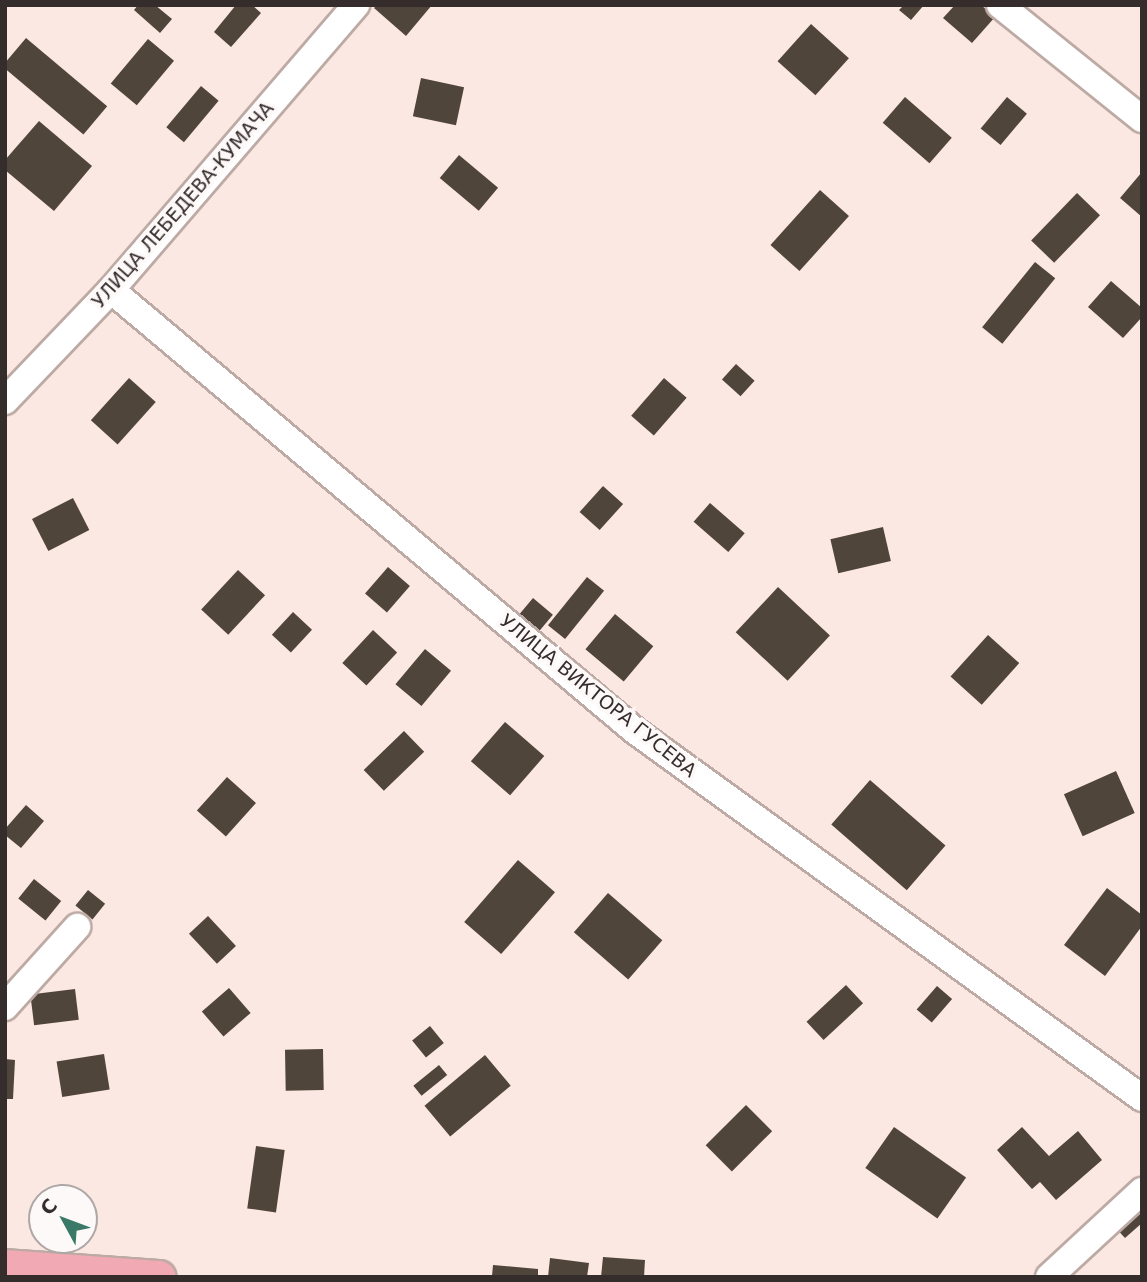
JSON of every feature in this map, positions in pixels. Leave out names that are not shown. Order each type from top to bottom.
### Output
[{"type":"main road","points":[[5,1266],[159,1277]]},
{"type":"street","name":"УЛИЦА ЛЕБЕДЕВА-КУМАЧА","points":[[5,401],[111,290],[356,5]]},
{"type":"street","points":[[1000,5],[1142,119]]},
{"type":"street","name":"УЛИЦА ВИКТОРА ГУСЕВА","points":[[111,290],[634,730],[1142,1098]]},
{"type":"street","points":[[5,1007],[77,927]]},
{"type":"street","points":[[1049,1277],[1142,1191]]},
{"type":"building","points":[[138,5],[155,5],[172,19],[160,33],[134,10]]},
{"type":"building","points":[[236,5],[252,5],[261,13],[231,47],[214,32]]},
{"type":"building","points":[[377,5],[432,5],[406,36],[374,8]]},
{"type":"building","points":[[904,5],[924,5],[911,20],[899,10]]},
{"type":"building","points":[[955,5],[981,5],[995,17],[972,43],[943,18]]},
{"type":"building","points":[[811,24],[849,58],[815,95],[778,61]]},
{"type":"building","points":[[26,38],[107,106],[83,134],[5,69],[5,63]]},
{"type":"building","points":[[148,39],[174,61],[137,105],[111,83]]},
{"type":"building","points":[[421,78],[464,87],[456,125],[413,116]]},
{"type":"building","points":[[201,86],[219,101],[184,142],[166,127]]},
{"type":"building","points":[[905,97],[952,138],[929,163],[883,123]]},
{"type":"building","points":[[1007,97],[1027,114],[1001,145],[981,128]]},
{"type":"building","points":[[39,121],[92,166],[54,211],[5,170],[5,160]]},
{"type":"building","points":[[459,155],[498,188],[479,211],[440,178]]},
{"type":"building","points":[[1142,172],[1142,217],[1120,198]]},
{"type":"building","points":[[820,190],[849,216],[799,271],[770,245]]},
{"type":"building","points":[[1077,193],[1100,215],[1054,263],[1031,240]]},
{"type":"building","points":[[1035,262],[1055,278],[1002,344],[982,327]]},
{"type":"building","points":[[1111,281],[1142,308],[1142,317],[1123,338],[1088,307]]},
{"type":"building","points":[[736,364],[755,381],[741,396],[722,380]]},
{"type":"building","points":[[129,378],[156,402],[118,444],[91,420]]},
{"type":"building","points":[[664,378],[687,398],[654,435],[631,416]]},
{"type":"building","points":[[603,486],[623,504],[600,530],[580,512]]},
{"type":"building","points":[[73,498],[89,530],[48,551],[32,519]]},
{"type":"building","points":[[710,503],[745,533],[728,552],[694,522]]},
{"type":"building","points":[[883,527],[891,561],[838,573],[830,539]]},
{"type":"building","points":[[388,567],[410,586],[387,612],[365,593]]},
{"type":"building","points":[[238,570],[265,595],[228,635],[201,609]]},
{"type":"building","points":[[587,577],[604,591],[565,639],[548,625]]},
{"type":"building","points":[[778,587],[830,635],[788,681],[736,632]]},
{"type":"building","points":[[533,598],[553,615],[535,636],[515,619]]},
{"type":"building","points":[[293,612],[312,630],[291,652],[272,635]]},
{"type":"building","points":[[615,614],[653,646],[624,681],[585,649]]},
{"type":"building","points":[[373,630],[397,653],[366,685],[342,663]]},
{"type":"building","points":[[988,635],[1019,663],[982,705],[951,677]]},
{"type":"building","points":[[425,649],[451,671],[421,706],[395,684]]},
{"type":"building","points":[[505,722],[544,756],[510,795],[471,761]]},
{"type":"building","points":[[404,731],[424,752],[384,791],[364,770]]},
{"type":"building","points":[[1116,771],[1135,813],[1083,836],[1064,794]]},
{"type":"building","points":[[227,777],[256,803],[226,837],[197,810]]},
{"type":"building","points":[[870,780],[945,846],[907,890],[831,825]]},
{"type":"building","points":[[26,805],[44,821],[21,848],[5,835],[5,829]]},
{"type":"building","points":[[518,860],[555,892],[501,954],[464,922]]},
{"type":"building","points":[[34,879],[61,901],[45,920],[18,898]]},
{"type":"building","points":[[1107,888],[1142,915],[1142,926],[1105,976],[1064,945]]},
{"type":"building","points":[[88,890],[105,904],[93,919],[75,906]]},
{"type":"building","points":[[608,893],[662,940],[628,979],[574,932]]},
{"type":"building","points":[[208,916],[236,946],[217,964],[189,934]]},
{"type":"building","points":[[846,985],[863,1003],[824,1040],[807,1022]]},
{"type":"building","points":[[937,986],[952,999],[932,1023],[917,1009]]},
{"type":"building","points":[[229,988],[251,1013],[223,1037],[202,1012]]},
{"type":"building","points":[[75,989],[79,1020],[34,1025],[30,994]]},
{"type":"building","points":[[430,1026],[444,1043],[426,1058],[412,1040]]},
{"type":"building","points":[[323,1049],[324,1090],[286,1091],[285,1050]]},
{"type":"building","points":[[104,1054],[110,1090],[62,1097],[57,1062]]},
{"type":"building","points":[[485,1055],[511,1086],[450,1136],[424,1106]]},
{"type":"building","points":[[5,1059],[15,1060],[13,1099],[5,1099]]},
{"type":"building","points":[[439,1065],[447,1075],[422,1096],[413,1086]]},
{"type":"building","points":[[746,1105],[772,1131],[732,1171],[706,1145]]},
{"type":"building","points":[[894,1127],[966,1177],[937,1218],[865,1168]]},
{"type":"building","points":[[1022,1127],[1049,1156],[1078,1131],[1102,1160],[1056,1200],[1040,1182],[1032,1189],[997,1150]]},
{"type":"building","points":[[256,1146],[285,1150],[276,1212],[247,1208]]},
{"type":"building","points":[[1142,1198],[1142,1223],[1125,1238],[1112,1224]]},
{"type":"building","points":[[603,1257],[645,1260],[644,1277],[601,1277]]},
{"type":"building","points":[[550,1258],[589,1263],[587,1277],[548,1277]]},
{"type":"building","points":[[493,1265],[538,1269],[538,1277],[492,1276]]}]
